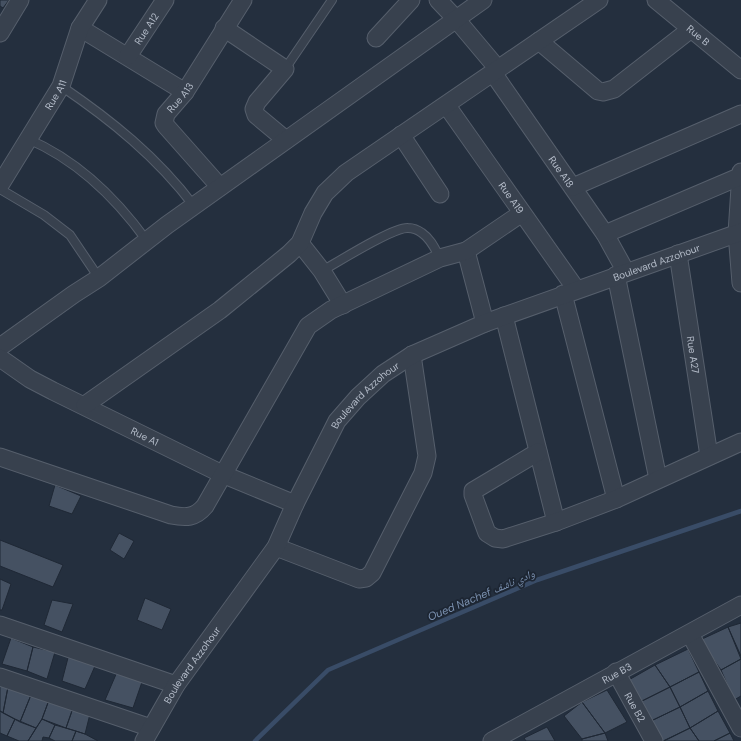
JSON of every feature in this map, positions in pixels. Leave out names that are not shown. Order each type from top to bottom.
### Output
[{"type":"street","points":[[0,33],[20,0]]},
{"type":"street","name":"Rue A11","points":[[0,185],[61,86],[80,28],[98,0]]},
{"type":"street","name":"Rue A12","points":[[128,56],[165,0]]},
{"type":"street","name":"Rue A13","points":[[220,187],[164,122],[166,114],[185,92],[243,0]]},
{"type":"street","points":[[376,38],[411,0]]},
{"type":"street","name":"Rue A18","points":[[438,0],[456,18],[496,71],[605,234],[621,274],[658,479]]},
{"type":"street","points":[[0,347],[99,278],[146,241],[220,187],[483,0]]},
{"type":"street","points":[[85,405],[220,310],[271,270],[300,242],[313,213],[326,193],[335,183],[363,160],[446,106],[599,0]]},
{"type":"street","name":"Rue B","points":[[657,0],[741,70]]},
{"type":"street","points":[[80,28],[185,92]]},
{"type":"street","points":[[224,28],[284,69],[257,102],[254,109],[256,115],[286,140]]},
{"type":"street","points":[[540,41],[598,91],[603,92],[614,89],[691,29]]},
{"type":"street","name":"Rue A19","points":[[446,106],[522,213],[569,292]]},
{"type":"street","points":[[573,187],[741,114]]},
{"type":"street","points":[[401,135],[440,194]]},
{"type":"street","points":[[741,172],[739,232],[741,283]]},
{"type":"street","points":[[605,234],[741,176]]},
{"type":"street","points":[[0,456],[171,515],[188,517],[200,512],[206,506],[222,474],[308,326],[321,316],[440,258],[466,251],[522,213]]},
{"type":"street","name":"Boulevard Azzohour","points":[[147,735],[176,685],[276,547],[295,504],[337,421],[358,397],[383,374],[412,355],[485,323],[739,232]]},
{"type":"street","points":[[300,242],[322,271],[343,305]]},
{"type":"street","points":[[466,251],[485,323]]},
{"type":"street","name":"Rue A27","points":[[678,254],[709,456]]},
{"type":"street","points":[[569,292],[616,499]]},
{"type":"street","points":[[504,316],[556,522]]},
{"type":"street","points":[[276,547],[359,579],[366,578],[372,573],[424,473],[426,464],[427,456],[412,355]]},
{"type":"street","name":"Rue A1","points":[[0,358],[30,379],[222,474],[295,504]]},
{"type":"street","points":[[538,452],[476,489],[473,495],[487,533],[495,538],[503,539],[556,522],[616,499],[741,442]]},
{"type":"street","name":"Rue B3","points":[[492,741],[741,605]]},
{"type":"street","points":[[0,625],[176,685]]},
{"type":"street","points":[[690,634],[737,710],[741,728]]},
{"type":"street","name":"Rue B2","points":[[616,672],[654,741]]},
{"type":"street","points":[[0,677],[147,735]]},
{"type":"lane","points":[[284,69],[332,0]]},
{"type":"lane","points":[[61,86],[110,121],[145,150],[169,175],[194,206]]},
{"type":"lane","points":[[28,139],[44,146],[101,186],[134,224],[146,241]]},
{"type":"lane","points":[[0,189],[44,215],[70,235],[99,278]]},
{"type":"lane","points":[[322,271],[361,248],[398,230],[407,228],[422,232],[428,238],[440,258]]},
{"type":"building","points":[[0,0],[9,0],[3,8],[0,6]]},
{"type":"building","points":[[55,485],[81,496],[72,514],[49,506]]},
{"type":"building","points":[[119,533],[134,541],[124,559],[110,550]]},
{"type":"building","points":[[0,540],[63,565],[53,587],[0,566]]},
{"type":"building","points":[[0,579],[11,584],[2,610],[0,610]]},
{"type":"building","points":[[145,598],[171,609],[162,630],[137,620]]},
{"type":"building","points":[[52,600],[73,604],[62,632],[44,625]]},
{"type":"building","points":[[741,623],[741,656],[728,627]]},
{"type":"building","points":[[728,627],[741,659],[721,670],[700,640]]},
{"type":"building","points":[[11,638],[33,647],[27,671],[2,664]]},
{"type":"building","points":[[33,647],[55,652],[47,679],[27,671]]},
{"type":"building","points":[[688,649],[699,672],[670,687],[655,665]]},
{"type":"building","points":[[69,654],[95,666],[85,689],[62,681]]},
{"type":"building","points":[[741,659],[741,696],[734,700],[721,670]]},
{"type":"building","points":[[655,665],[670,687],[642,701],[627,681]]},
{"type":"building","points":[[117,672],[142,682],[133,708],[105,700]]},
{"type":"building","points":[[699,672],[708,691],[680,707],[670,687]]},
{"type":"building","points":[[0,685],[8,687],[3,713],[0,711]]},
{"type":"building","points":[[8,687],[31,695],[20,722],[3,713]]},
{"type":"building","points":[[670,687],[680,707],[651,721],[642,701]]},
{"type":"building","points":[[607,690],[627,722],[605,733],[582,702]]},
{"type":"building","points":[[708,691],[718,711],[690,728],[680,707]]},
{"type":"building","points":[[31,695],[49,700],[42,719],[36,728],[20,722]]},
{"type":"building","points":[[49,700],[73,708],[66,728],[42,719]]},
{"type":"building","points":[[582,702],[605,733],[582,739],[564,716]]},
{"type":"building","points":[[680,707],[690,728],[663,741],[651,721]]},
{"type":"building","points":[[73,708],[90,714],[85,734],[66,728]]},
{"type":"building","points":[[0,711],[15,719],[7,736],[0,733]]},
{"type":"building","points":[[718,711],[730,733],[714,741],[699,741],[690,728]]},
{"type":"building","points":[[15,719],[36,728],[28,741],[19,741],[7,736]]},
{"type":"building","points":[[42,719],[55,725],[49,738],[43,737],[42,741],[28,741]]},
{"type":"building","points":[[55,725],[76,731],[72,741],[55,741],[49,738]]},
{"type":"building","points":[[547,727],[555,741],[526,741],[524,738]]},
{"type":"building","points":[[690,728],[699,741],[664,741]]},
{"type":"building","points":[[76,731],[85,734],[98,741],[72,741]]},
{"type":"building","points":[[605,733],[608,741],[582,741],[582,739]]},
{"type":"building","points":[[730,733],[734,741],[714,741]]},
{"type":"waterway","name":"Oued Nachef وادي ناشف","points":[[255,741],[328,670],[537,580],[741,511]]}]
